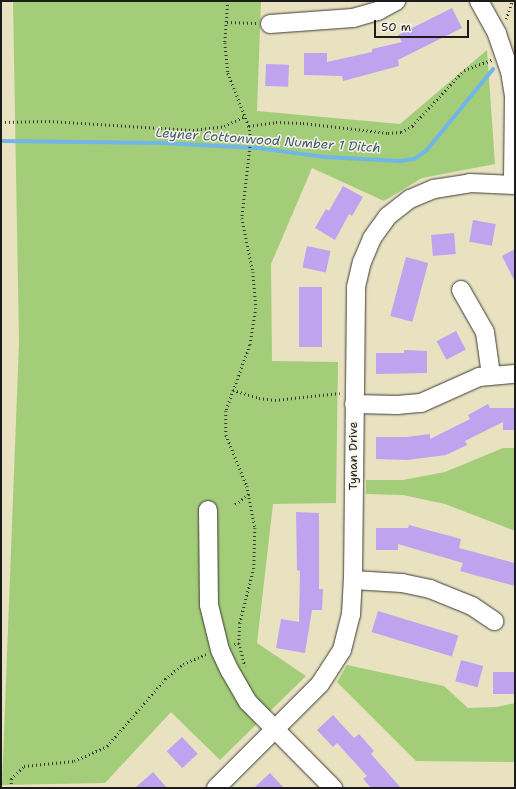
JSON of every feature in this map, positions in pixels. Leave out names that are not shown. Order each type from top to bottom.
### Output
[{"type":"street","points":[[270,24],[353,18],[378,11],[396,1]]},
{"type":"street","points":[[479,1],[496,34],[510,71],[514,96],[514,184]]},
{"type":"street","name":"Tynan Drive","points":[[216,788],[320,684],[342,650],[351,615],[353,580],[347,398],[356,287],[362,262],[372,238],[388,216],[410,199],[434,189],[470,183],[514,184]]},
{"type":"street","points":[[461,290],[485,332],[491,376]]},
{"type":"street","points":[[347,398],[397,405],[421,403],[464,383],[491,376],[515,374]]},
{"type":"street","points":[[208,510],[209,605],[220,650],[248,702],[333,788]]},
{"type":"street","points":[[353,580],[402,583],[430,589],[472,606],[494,621]]},
{"type":"path","points":[[228,1],[225,43],[228,73],[249,126],[251,139],[250,157]]},
{"type":"path","points":[[504,23],[512,1]]},
{"type":"path","points":[[227,22],[249,23]]},
{"type":"path","points":[[249,126],[276,122],[303,123],[388,133],[401,132],[412,126],[464,70],[494,60]]},
{"type":"path","points":[[1,122],[49,121],[193,130],[224,126],[245,116]]},
{"type":"path","points":[[233,390],[259,398],[276,400],[347,398]]},
{"type":"path","points":[[235,504],[249,494]]},
{"type":"green space","points":[[13,1],[261,1],[257,111],[400,124],[487,50],[495,164],[422,178],[384,201],[312,168],[271,264],[272,361],[338,362],[336,503],[273,504],[257,643],[306,676],[220,760],[171,712],[105,783],[2,785],[19,342]]},
{"type":"green space","points":[[503,448],[515,448],[515,531],[445,504],[403,495],[366,494],[366,480],[403,480],[445,472]]},
{"type":"green space","points":[[347,665],[444,686],[468,708],[497,707],[515,703],[515,762],[416,761],[337,682]]},
{"type":"building","points":[[452,8],[462,28],[398,60],[399,66],[343,81],[342,76],[304,75],[304,53],[327,53],[327,62],[372,52],[372,49],[402,42],[398,35]]},
{"type":"building","points":[[266,64],[289,65],[288,87],[265,86]]},
{"type":"building","points":[[343,186],[363,197],[352,216],[349,214],[335,240],[315,228],[326,209],[329,211]]},
{"type":"building","points":[[473,220],[496,224],[492,246],[469,242]]},
{"type":"building","points":[[454,233],[456,254],[433,256],[431,235]]},
{"type":"building","points":[[307,246],[330,251],[326,273],[302,268]]},
{"type":"building","points":[[515,249],[515,282],[502,256]]},
{"type":"building","points":[[406,257],[428,263],[412,322],[390,316]]},
{"type":"building","points":[[299,287],[322,287],[322,347],[299,347]]},
{"type":"building","points":[[456,331],[466,350],[446,360],[437,341]]},
{"type":"building","points":[[404,350],[427,351],[427,373],[376,374],[376,353],[404,353]]},
{"type":"building","points":[[488,404],[490,408],[515,408],[515,430],[503,430],[503,422],[465,441],[467,445],[446,455],[407,460],[376,459],[376,437],[406,437],[430,434],[430,439],[470,419],[468,415]]},
{"type":"building","points":[[296,512],[319,513],[319,589],[323,589],[322,610],[312,610],[305,653],[276,648],[281,619],[299,622],[300,571],[297,570]]},
{"type":"building","points":[[409,525],[461,539],[459,548],[515,563],[515,586],[460,571],[463,563],[398,544],[398,550],[376,550],[376,528],[408,528]]},
{"type":"building","points":[[378,611],[458,636],[452,657],[372,632]]},
{"type":"building","points":[[461,660],[483,666],[478,687],[455,681]]},
{"type":"building","points":[[493,672],[515,672],[515,694],[493,694]]},
{"type":"building","points":[[333,715],[354,738],[359,734],[374,751],[371,754],[401,788],[371,788],[363,779],[367,776],[337,743],[333,747],[317,730]]},
{"type":"building","points":[[182,737],[198,754],[182,768],[167,751]]},
{"type":"building","points":[[153,772],[167,788],[135,788]]},
{"type":"building","points":[[270,773],[284,788],[254,788]]},
{"type":"waterway","name":"Leyner Cottonwood Number 1 Ditch","points":[[1,141],[161,143],[258,148],[325,157],[400,161],[414,159],[426,151],[493,69]]}]
